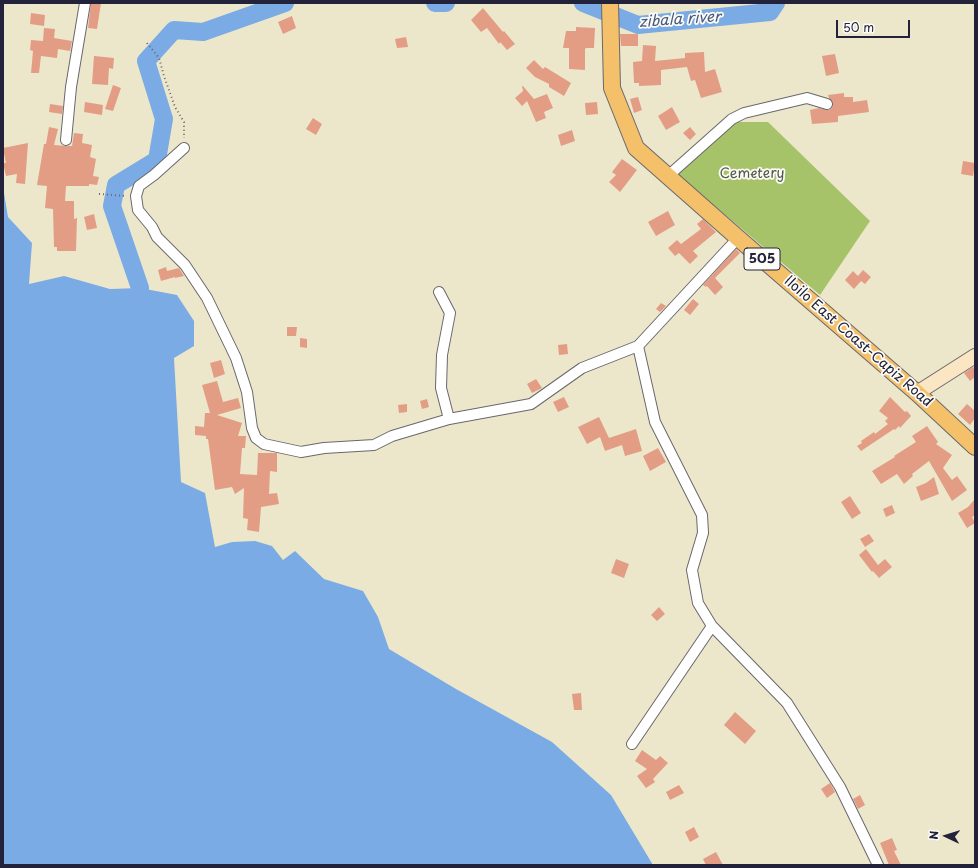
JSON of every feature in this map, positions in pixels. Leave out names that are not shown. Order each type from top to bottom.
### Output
[{"type":"main road","name":"Iloilo East Coast-Capiz Road","points":[[610,3],[612,88],[636,148],[917,393],[975,446]]},
{"type":"street","points":[[66,140],[71,87],[85,3]]},
{"type":"street","points":[[668,176],[732,119],[744,113],[807,98],[827,104]]},
{"type":"street","points":[[184,148],[154,175],[139,186],[136,196],[138,210],[152,227],[157,237],[185,264],[207,298],[236,358],[247,392],[252,428],[256,438],[264,444],[301,452],[324,448],[374,445],[392,436],[449,419],[531,404],[582,368],[638,346],[738,238]]},
{"type":"street","points":[[439,292],[450,313],[442,355],[441,388],[449,419]]},
{"type":"street","points":[[638,346],[655,422],[702,515],[703,533],[692,570],[698,603],[712,626],[787,703],[840,787],[878,865]]},
{"type":"street","points":[[917,393],[975,356]]},
{"type":"street","points":[[632,744],[712,626]]},
{"type":"path","points":[[147,43],[159,58],[175,107],[184,122],[184,148]]},
{"type":"path","points":[[100,194],[130,196]]},
{"type":"green space","name":"Cemetery","points":[[734,122],[768,122],[870,221],[820,295],[676,173]]},
{"type":"water","points":[[3,187],[8,217],[32,243],[29,284],[64,276],[110,289],[140,288],[177,295],[194,321],[194,346],[174,358],[181,482],[205,493],[215,547],[232,542],[255,541],[272,546],[283,560],[295,551],[324,579],[363,591],[378,617],[389,649],[456,689],[552,742],[611,795],[653,865],[3,865]]},
{"type":"building","points":[[91,3],[101,3],[97,29],[88,28]]},
{"type":"building","points":[[483,8],[515,44],[507,50],[500,42],[499,44],[487,28],[481,32],[471,20]]},
{"type":"building","points":[[31,13],[45,15],[44,26],[30,24]]},
{"type":"building","points":[[292,16],[296,28],[283,34],[278,22]]},
{"type":"building","points":[[576,27],[595,28],[594,48],[585,49],[585,70],[569,69],[569,48],[563,48],[566,31],[576,31]]},
{"type":"building","points":[[44,28],[55,29],[54,38],[72,41],[70,51],[58,49],[57,58],[41,56],[39,73],[31,73],[33,51],[30,50],[31,40],[43,41]]},
{"type":"building","points":[[620,34],[638,34],[638,46],[621,46]]},
{"type":"building","points":[[406,37],[408,47],[397,48],[395,39]]},
{"type":"building","points":[[643,45],[656,46],[655,61],[685,58],[685,53],[704,52],[705,72],[715,69],[722,92],[701,98],[695,80],[691,81],[687,67],[661,70],[661,85],[639,86],[639,83],[634,83],[633,62],[642,61]]},
{"type":"building","points":[[835,54],[839,73],[826,76],[822,56]]},
{"type":"building","points":[[94,56],[114,58],[113,69],[109,68],[108,85],[92,84]]},
{"type":"building","points":[[534,60],[543,69],[545,67],[571,83],[564,96],[549,87],[549,84],[535,77],[526,68]]},
{"type":"building","points":[[113,85],[121,88],[113,111],[105,109]]},
{"type":"building","points":[[522,86],[534,99],[547,94],[553,108],[544,112],[546,118],[536,122],[527,101],[522,106],[515,98],[523,91]]},
{"type":"building","points":[[844,93],[844,97],[853,97],[853,102],[867,100],[869,112],[838,116],[838,122],[812,124],[810,110],[819,108],[829,110],[832,108],[833,103],[828,95]]},
{"type":"building","points":[[638,97],[642,110],[634,113],[630,99]]},
{"type":"building","points":[[85,102],[103,105],[102,115],[84,112]]},
{"type":"building","points":[[597,102],[598,114],[586,115],[585,103]]},
{"type":"building","points":[[50,104],[63,106],[62,114],[49,112]]},
{"type":"building","points":[[672,107],[680,122],[666,130],[658,116]]},
{"type":"building","points":[[313,118],[322,124],[316,135],[306,129]]},
{"type":"building","points":[[49,127],[58,129],[54,145],[72,146],[74,133],[83,134],[82,143],[92,145],[90,157],[96,159],[93,176],[99,177],[97,185],[89,184],[89,186],[66,186],[65,201],[74,201],[74,219],[77,218],[76,251],[57,251],[57,247],[54,247],[53,209],[45,208],[47,186],[37,185],[44,144],[46,144]]},
{"type":"building","points":[[690,127],[696,134],[690,140],[683,133]]},
{"type":"building","points":[[572,130],[575,141],[561,146],[558,135]]},
{"type":"building","points":[[28,143],[25,184],[16,183],[17,174],[6,176],[3,163],[6,163],[3,148]]},
{"type":"building","points":[[622,159],[637,170],[620,192],[609,182],[616,175],[612,172]]},
{"type":"building","points":[[963,161],[975,163],[973,176],[961,174]]},
{"type":"building","points":[[668,211],[675,225],[656,236],[648,222]]},
{"type":"building","points":[[94,214],[97,228],[87,230],[84,217]]},
{"type":"building","points":[[703,219],[716,232],[693,251],[698,256],[690,264],[679,253],[675,256],[668,248],[677,240],[681,244],[701,229],[697,224]]},
{"type":"building","points":[[736,249],[740,253],[715,278],[723,287],[715,295],[707,286],[706,287],[703,285]]},
{"type":"building","points":[[166,267],[167,271],[179,268],[184,276],[161,281],[158,270]]},
{"type":"building","points":[[863,270],[871,277],[865,284],[861,281],[854,289],[845,280],[853,271],[858,276]]},
{"type":"building","points":[[693,299],[699,304],[690,315],[684,310]]},
{"type":"building","points":[[661,303],[666,306],[660,312],[656,309]]},
{"type":"building","points":[[287,327],[297,327],[296,336],[287,336]]},
{"type":"building","points":[[300,338],[307,339],[307,348],[300,347]]},
{"type":"building","points":[[567,344],[568,354],[559,355],[558,345]]},
{"type":"building","points":[[221,360],[225,374],[214,378],[210,363]]},
{"type":"building","points":[[973,367],[975,370],[975,377],[970,381],[964,373]]},
{"type":"building","points":[[536,379],[542,388],[532,393],[527,384]]},
{"type":"building","points":[[217,381],[223,402],[238,398],[241,408],[217,415],[242,423],[238,436],[246,436],[245,448],[242,448],[240,474],[257,475],[258,453],[277,453],[277,472],[270,471],[269,494],[277,493],[279,504],[261,507],[259,532],[247,530],[248,519],[243,518],[244,488],[235,494],[232,487],[215,490],[208,439],[206,439],[206,436],[195,435],[195,426],[204,427],[205,413],[210,413],[202,385]]},
{"type":"building","points":[[564,397],[569,407],[558,412],[553,402]]},
{"type":"building","points":[[890,397],[911,416],[900,428],[899,426],[861,451],[857,446],[862,443],[861,441],[874,432],[875,434],[888,424],[885,421],[888,418],[879,411]]},
{"type":"building","points":[[427,399],[429,407],[422,409],[420,401]]},
{"type":"building","points":[[407,404],[407,412],[399,413],[398,405]]},
{"type":"building","points":[[967,404],[975,411],[975,418],[970,425],[958,414]]},
{"type":"building","points":[[599,417],[609,438],[636,429],[642,451],[625,456],[622,445],[605,451],[600,437],[587,444],[578,427]]},
{"type":"building","points":[[927,426],[938,442],[936,444],[952,455],[943,468],[952,480],[957,476],[967,490],[952,501],[929,461],[912,474],[913,476],[904,484],[897,474],[881,484],[872,471],[916,442],[912,436]]},
{"type":"building","points":[[658,448],[666,462],[650,471],[643,456]]},
{"type":"building","points":[[934,477],[939,494],[921,501],[916,487],[926,483]]},
{"type":"building","points":[[850,496],[861,513],[852,519],[841,502]]},
{"type":"building","points":[[975,499],[975,515],[972,517],[975,523],[967,528],[958,513],[968,507]]},
{"type":"building","points":[[892,505],[895,513],[886,517],[883,509]]},
{"type":"building","points":[[869,534],[874,541],[865,547],[860,539]]},
{"type":"building","points":[[866,549],[878,565],[885,559],[892,567],[879,578],[873,571],[872,572],[859,555]]},
{"type":"building","points":[[616,559],[629,564],[624,578],[611,573]]},
{"type":"building","points":[[659,607],[665,614],[657,621],[651,615]]},
{"type":"building","points":[[581,693],[582,710],[574,710],[572,694]]},
{"type":"building","points":[[735,712],[756,731],[745,744],[724,725]]},
{"type":"building","points":[[642,750],[656,760],[660,756],[668,763],[653,779],[655,782],[646,788],[637,776],[647,769],[635,761]]},
{"type":"building","points":[[830,783],[835,792],[827,798],[821,789]]},
{"type":"building","points":[[679,785],[684,793],[670,800],[666,792]]},
{"type":"building","points":[[860,795],[865,805],[858,809],[853,799]]},
{"type":"building","points":[[694,827],[699,837],[690,842],[685,832]]},
{"type":"building","points":[[892,838],[897,850],[894,851],[901,865],[889,865],[880,843]]},
{"type":"building","points":[[716,852],[723,865],[706,865],[703,859]]},
{"type":"waterway","name":"zibala river","points":[[140,288],[112,206],[116,185],[157,160],[164,119],[146,61],[174,30],[203,32],[285,3]]},
{"type":"waterway","name":"zibala river","points":[[435,3],[446,3]]},
{"type":"waterway","name":"zibala river","points":[[583,3],[638,25],[770,12],[776,3]]}]
